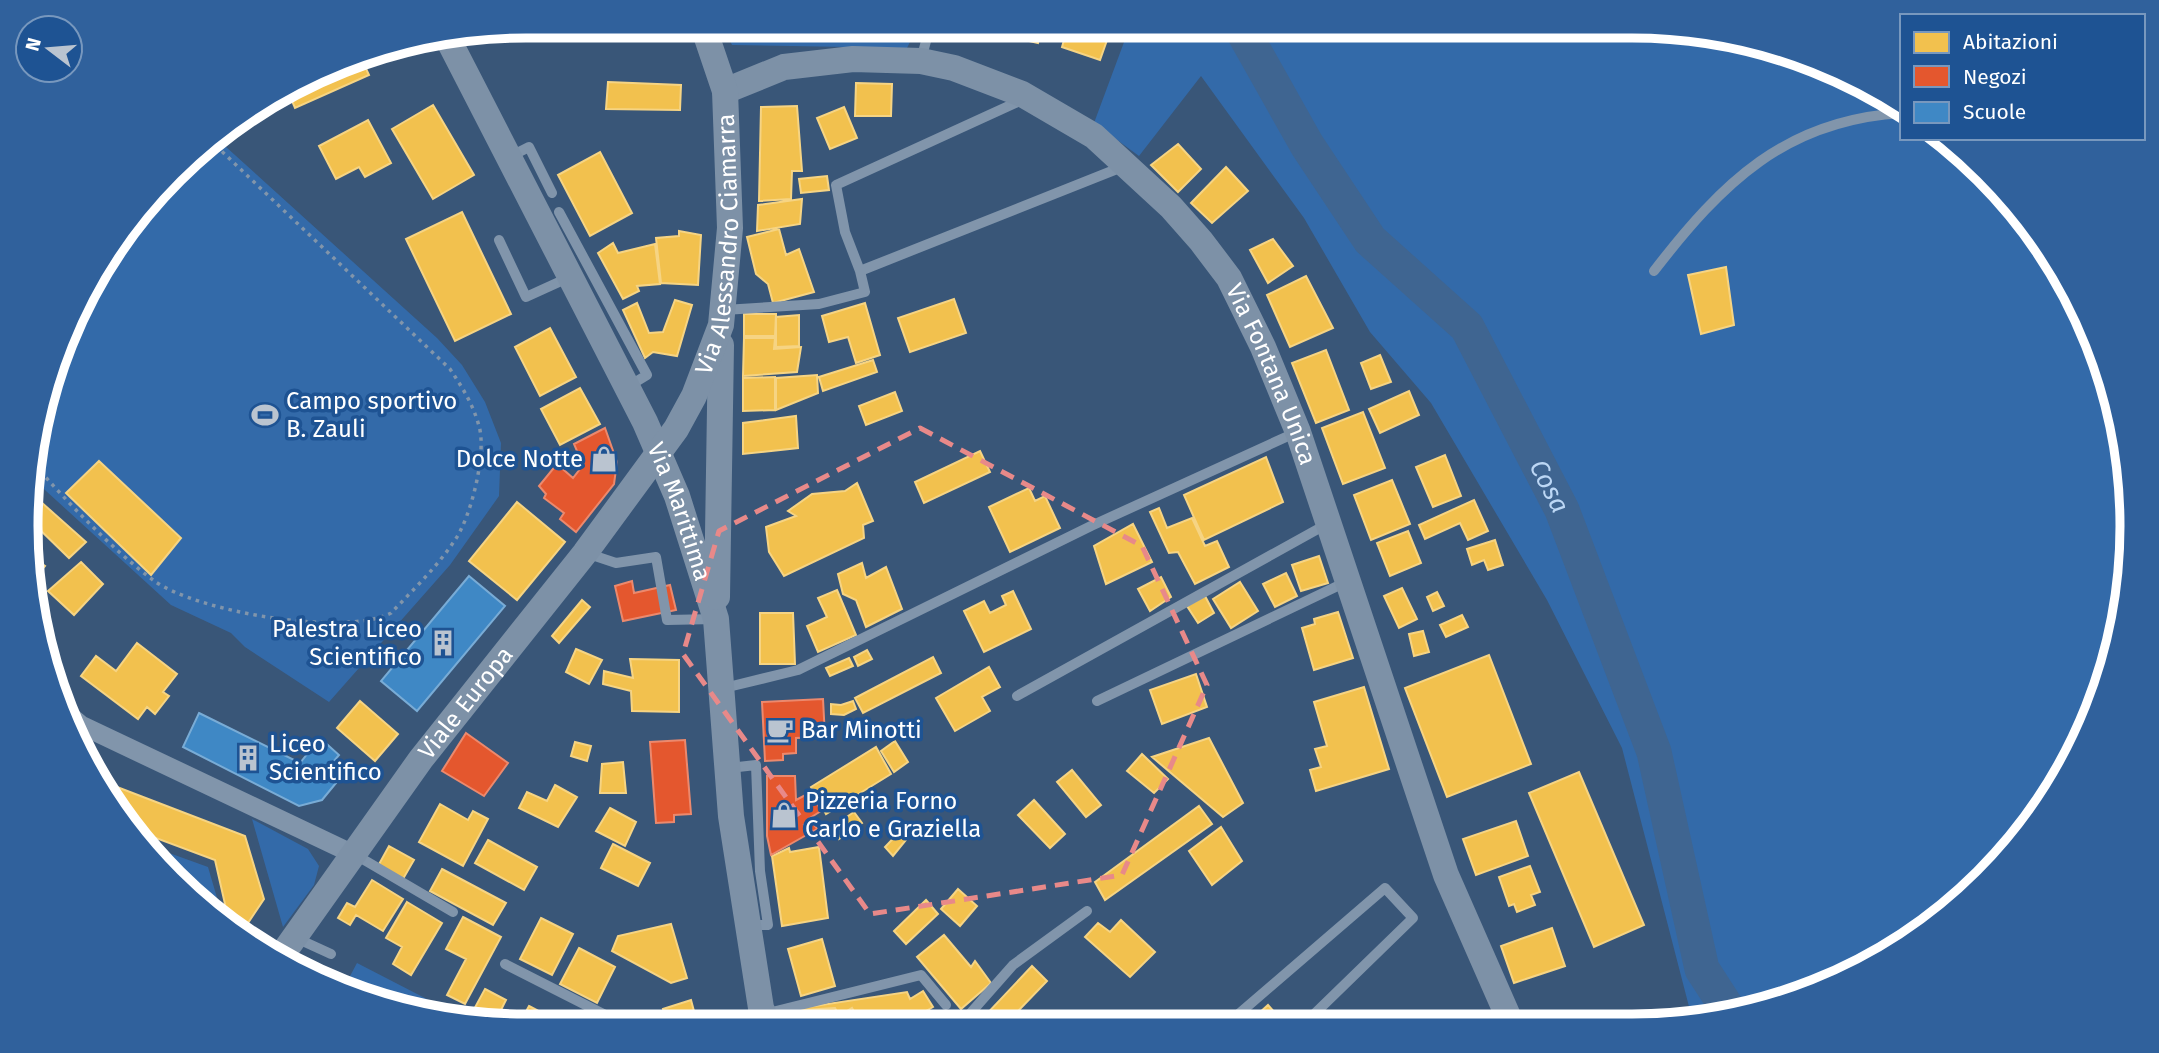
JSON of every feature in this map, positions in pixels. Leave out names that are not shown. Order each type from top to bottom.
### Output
[{"type":"main road","name":"Via Alessandro Ciamarra","points":[[658,451],[676,429],[694,396],[722,318],[730,228],[725,91],[707,38]]},
{"type":"main road","name":"Via Marittima","points":[[451,45],[508,157],[571,264],[677,496],[716,619],[727,769],[746,828],[750,873],[748,925],[765,1014]]},
{"type":"main road","name":"Via Fontana Unica","points":[[725,91],[784,67],[853,59],[921,61],[954,68],[1028,97],[1094,136],[1171,207],[1229,278],[1264,347],[1330,522],[1446,875],[1507,1014]]},
{"type":"main road","points":[[716,619],[722,318]]},
{"type":"main road","name":"Viale Europa","points":[[285,951],[421,759],[585,553],[658,451]]},
{"type":"street","points":[[80,723],[353,854]]},
{"type":"lane","points":[[921,61],[927,38]]},
{"type":"lane","points":[[722,318],[819,304],[866,292],[845,232],[836,185],[1028,97]]},
{"type":"lane","points":[[1654,271],[1695,218],[1758,160],[1833,123],[1854,117],[1893,114]]},
{"type":"lane","points":[[508,157],[529,147],[552,193]]},
{"type":"lane","points":[[860,271],[1126,165]]},
{"type":"lane","points":[[499,240],[526,297],[571,264],[559,212]]},
{"type":"lane","points":[[720,689],[798,670],[1091,526],[1298,432]]},
{"type":"lane","points":[[1017,696],[1330,522]]},
{"type":"lane","points":[[585,553],[616,563],[656,557],[667,620],[716,619]]},
{"type":"lane","points":[[1097,701],[1348,582]]},
{"type":"lane","points":[[353,854],[453,912]]},
{"type":"lane","points":[[1239,1014],[1385,888],[1413,918],[1314,1014]]},
{"type":"lane","points":[[971,1014],[1013,965],[1087,911]]},
{"type":"lane","points":[[295,937],[331,954]]},
{"type":"lane","points":[[505,964],[603,1014]]},
{"type":"lane","points":[[787,1014],[921,975],[946,1005]]},
{"type":"path","points":[[42,473],[57,491],[154,581],[198,599],[262,616],[350,624],[378,620],[391,613],[457,538],[472,503],[478,465],[480,429],[468,394],[450,369],[219,148]]},
{"type":"highlighted area","points":[[920,428],[1142,546],[1207,685],[1122,875],[870,914],[683,654],[719,531]]},
{"type":"shaded area","points":[[729,38],[912,38],[907,48],[732,45]]},
{"type":"shaded area","points":[[1126,38],[1632,38],[1728,48],[1789,64],[1848,89],[1900,118],[1900,140],[1931,140],[1978,181],[2020,229],[2055,283],[2095,370],[2111,431],[2116,463],[2119,558],[2104,653],[2095,683],[2070,742],[2020,824],[1978,872],[1930,914],[1876,949],[1789,989],[1728,1005],[1690,1011],[1622,748],[1547,600],[1431,403],[1370,332],[1304,218],[1201,76],[1139,156],[1094,123]]},
{"type":"shaded area","name":"Campo sportivo B. Zauli","points":[[223,144],[437,338],[462,365],[485,402],[501,443],[499,496],[450,565],[329,702],[245,647],[231,633],[171,605],[41,486],[43,463],[55,400],[64,370],[104,282],[139,229],[181,181]]},
{"type":"shaded area","points":[[252,819],[308,849],[319,866],[314,885],[283,927]]},
{"type":"shaded area","points":[[162,850],[208,867],[219,905],[181,872]]},
{"type":"shaded area","points":[[357,963],[442,1007],[400,998],[348,980]]},
{"type":"building: Abitazioni","points":[[1016,38],[1039,38],[1038,43]]},
{"type":"building: Abitazioni","points":[[1065,38],[1108,38],[1100,60],[1062,47]]},
{"type":"building: Abitazioni","points":[[365,66],[369,75],[295,108],[291,99]]},
{"type":"building: Abitazioni","points":[[608,82],[681,85],[680,110],[606,109]]},
{"type":"building: Abitazioni","points":[[856,83],[892,84],[891,116],[855,116]]},
{"type":"building: Abitazioni","points":[[433,105],[474,175],[433,199],[392,129]]},
{"type":"building: Abitazioni","points":[[797,106],[802,171],[792,171],[791,199],[759,201],[761,107]]},
{"type":"building: Abitazioni","points":[[844,107],[857,138],[830,149],[817,118]]},
{"type":"building: Abitazioni","points":[[368,120],[391,163],[365,177],[359,167],[336,179],[319,146]]},
{"type":"building: Abitazioni","points":[[1178,144],[1201,169],[1178,192],[1151,165]]},
{"type":"building: Abitazioni","points":[[600,152],[632,213],[590,236],[558,175]]},
{"type":"building: Abitazioni","points":[[1226,167],[1248,191],[1212,223],[1191,203]]},
{"type":"building: Abitazioni","points":[[827,176],[829,190],[801,193],[799,179]]},
{"type":"building: Abitazioni","points":[[802,199],[800,224],[757,231],[758,205]]},
{"type":"building: Abitazioni","points":[[462,212],[511,314],[455,341],[406,239]]},
{"type":"building: Abitazioni","points":[[779,229],[786,255],[799,249],[814,292],[773,303],[768,284],[756,274],[747,237]]},
{"type":"building: Abitazioni","points":[[679,231],[701,235],[698,285],[661,283],[656,238],[679,236]]},
{"type":"building: Abitazioni","points":[[1273,239],[1293,266],[1268,283],[1250,250]]},
{"type":"building: Abitazioni","points":[[613,243],[618,253],[655,244],[660,284],[637,286],[639,291],[623,299],[598,253]]},
{"type":"building: Abitazioni","points":[[1726,267],[1734,325],[1701,334],[1688,275]]},
{"type":"building: Abitazioni","points":[[1306,276],[1333,328],[1290,347],[1267,295]]},
{"type":"building: Abitazioni","points":[[954,299],[966,333],[910,352],[898,318]]},
{"type":"building: Abitazioni","points":[[675,300],[692,305],[677,356],[653,352],[645,358],[623,310],[637,303],[649,333],[663,332]]},
{"type":"building: Abitazioni","points":[[865,303],[880,355],[856,363],[848,337],[829,342],[822,316]]},
{"type":"building: Abitazioni","points":[[744,314],[776,314],[775,336],[744,336]]},
{"type":"building: Abitazioni","points":[[799,315],[799,346],[776,347],[776,317]]},
{"type":"building: Abitazioni","points":[[550,328],[576,377],[540,396],[515,347]]},
{"type":"building: Abitazioni","points":[[744,338],[775,338],[774,349],[801,347],[797,372],[743,376]]},
{"type":"building: Abitazioni","points":[[1326,350],[1349,410],[1316,423],[1292,363]]},
{"type":"building: Abitazioni","points":[[1380,355],[1391,382],[1371,389],[1361,363]]},
{"type":"building: Abitazioni","points":[[873,360],[877,372],[823,391],[819,377]]},
{"type":"building: Abitazioni","points":[[817,375],[818,393],[776,410],[776,378]]},
{"type":"building: Abitazioni","points":[[775,377],[775,410],[743,411],[743,378]]},
{"type":"building: Abitazioni","points":[[580,388],[600,424],[560,445],[541,409]]},
{"type":"building: Abitazioni","points":[[1409,391],[1419,415],[1380,433],[1369,409]]},
{"type":"building: Abitazioni","points":[[895,392],[902,411],[866,425],[859,406]]},
{"type":"building: Abitazioni","points":[[1363,412],[1385,468],[1343,484],[1322,428]]},
{"type":"building: Abitazioni","points":[[796,416],[798,448],[743,454],[743,423]]},
{"type":"building: Abitazioni","points":[[980,451],[990,472],[924,503],[915,482]]},
{"type":"building: Abitazioni","points":[[1445,455],[1461,496],[1433,507],[1416,467]]},
{"type":"building: Abitazioni","points":[[1266,457],[1283,502],[1204,540],[1184,495]]},
{"type":"building: Abitazioni","points":[[99,461],[181,538],[151,575],[66,493]]},
{"type":"building: Abitazioni","points":[[1392,480],[1410,524],[1371,540],[1354,495]]},
{"type":"building: Abitazioni","points":[[857,483],[873,521],[863,525],[864,538],[784,576],[769,552],[766,527],[796,516],[788,511],[812,494],[845,491]]},
{"type":"building: Abitazioni","points":[[1029,488],[1035,501],[1045,496],[1060,528],[1010,552],[989,507]]},
{"type":"building: Abitazioni","points":[[1474,500],[1488,531],[1468,540],[1460,523],[1425,539],[1419,525]]},
{"type":"building: Abitazioni","points":[[41,502],[86,542],[69,558],[38,528]]},
{"type":"building: Abitazioni","points":[[517,502],[565,542],[517,600],[469,561]]},
{"type":"building: Abitazioni","points":[[1159,508],[1167,528],[1192,518],[1205,546],[1217,541],[1229,567],[1195,584],[1178,552],[1169,553],[1150,512]]},
{"type":"building: Abitazioni","points":[[1133,524],[1152,562],[1106,584],[1094,546]]},
{"type":"building: Abitazioni","points":[[1408,531],[1421,563],[1390,576],[1377,543]]},
{"type":"building: Abitazioni","points":[[1495,540],[1503,565],[1488,570],[1484,560],[1472,565],[1467,549]]},
{"type":"building: Abitazioni","points":[[1319,556],[1328,583],[1301,591],[1292,565]]},
{"type":"building: Abitazioni","points":[[81,562],[103,584],[74,615],[48,591]]},
{"type":"building: Abitazioni","points":[[862,563],[866,578],[886,567],[902,609],[866,627],[856,600],[843,594],[838,574]]},
{"type":"building: Abitazioni","points":[[1286,573],[1297,596],[1275,607],[1263,584]]},
{"type":"building: Abitazioni","points":[[1161,577],[1171,597],[1150,611],[1138,589]]},
{"type":"building: Abitazioni","points":[[1240,582],[1258,611],[1231,628],[1213,599]]},
{"type":"building: Abitazioni","points":[[1402,588],[1417,619],[1399,628],[1384,596]]},
{"type":"building: Abitazioni","points":[[837,590],[856,635],[818,652],[807,626],[827,617],[818,598]]},
{"type":"building: Abitazioni","points":[[1013,591],[1031,629],[984,652],[964,611],[984,601],[990,613],[1006,605],[1002,596]]},
{"type":"building: Abitazioni","points":[[1437,592],[1444,606],[1433,611],[1427,597]]},
{"type":"building: Abitazioni","points":[[1205,596],[1214,613],[1198,623],[1187,606]]},
{"type":"building: Abitazioni","points":[[582,600],[590,607],[559,643],[552,636]]},
{"type":"building: Abitazioni","points":[[1338,612],[1353,658],[1314,670],[1302,628],[1315,624],[1314,619]]},
{"type":"building: Abitazioni","points":[[760,613],[793,613],[795,664],[760,664]]},
{"type":"building: Abitazioni","points":[[1462,615],[1468,627],[1446,637],[1440,625]]},
{"type":"building: Abitazioni","points":[[1423,631],[1429,652],[1414,656],[1409,634]]},
{"type":"building: Abitazioni","points":[[137,643],[177,674],[163,692],[169,696],[155,714],[147,707],[138,719],[81,676],[96,656],[116,671]]},
{"type":"building: Abitazioni","points":[[576,649],[602,660],[589,684],[566,672]]},
{"type":"building: Abitazioni","points":[[867,650],[872,659],[858,666],[854,657]]},
{"type":"building: Abitazioni","points":[[1489,655],[1531,764],[1447,797],[1405,688]]},
{"type":"building: Abitazioni","points":[[933,657],[941,673],[863,713],[855,698]]},
{"type":"building: Abitazioni","points":[[849,658],[853,666],[830,676],[826,668]]},
{"type":"building: Abitazioni","points":[[630,659],[679,660],[679,712],[632,711],[631,691],[603,684],[604,671],[633,678]]},
{"type":"building: Abitazioni","points":[[989,667],[1000,687],[982,697],[990,711],[955,731],[936,698]]},
{"type":"building: Abitazioni","points":[[1196,674],[1207,707],[1162,724],[1150,690]]},
{"type":"building: Abitazioni","points":[[1364,687],[1389,769],[1316,791],[1310,770],[1321,767],[1315,749],[1327,746],[1314,702]]},
{"type":"building: Abitazioni","points":[[360,701],[398,734],[375,761],[337,728]]},
{"type":"building: Abitazioni","points":[[853,701],[856,709],[844,715],[831,714],[831,704],[841,705]]},
{"type":"building: Abitazioni","points":[[1209,738],[1243,803],[1223,817],[1152,757]]},
{"type":"building: Abitazioni","points":[[895,741],[908,762],[894,772],[881,751]]},
{"type":"building: Abitazioni","points":[[575,742],[591,746],[587,761],[571,756]]},
{"type":"building: Abitazioni","points":[[876,747],[891,774],[826,814],[811,787]]},
{"type":"building: Abitazioni","points":[[1142,754],[1168,779],[1154,793],[1127,771]]},
{"type":"building: Abitazioni","points":[[623,762],[626,793],[600,793],[602,764]]},
{"type":"building: Abitazioni","points":[[1072,770],[1101,805],[1086,817],[1057,782]]},
{"type":"building: Abitazioni","points":[[1579,772],[1644,925],[1594,947],[1529,793]]},
{"type":"building: Abitazioni","points":[[555,785],[577,797],[558,827],[519,808],[527,792],[547,801]]},
{"type":"building: Abitazioni","points":[[117,787],[245,836],[264,899],[246,926],[222,908],[225,904],[215,860],[149,835],[116,790]]},
{"type":"building: Abitazioni","points":[[1034,800],[1065,834],[1050,848],[1018,815]]},
{"type":"building: Abitazioni","points":[[440,804],[468,820],[473,811],[488,819],[463,866],[419,842]]},
{"type":"building: Abitazioni","points":[[1199,806],[1212,824],[1105,900],[1095,882]]},
{"type":"building: Abitazioni","points":[[610,808],[636,822],[625,846],[596,831]]},
{"type":"building: Abitazioni","points":[[854,812],[862,823],[839,839],[833,826]]},
{"type":"building: Abitazioni","points":[[1516,821],[1528,856],[1476,875],[1463,839]]},
{"type":"building: Abitazioni","points":[[904,827],[910,835],[893,856],[885,847]]},
{"type":"building: Abitazioni","points":[[1221,827],[1242,861],[1212,885],[1189,851]]},
{"type":"building: Abitazioni","points":[[488,840],[537,867],[524,890],[475,863]]},
{"type":"building: Abitazioni","points":[[613,844],[650,863],[638,886],[601,868]]},
{"type":"building: Abitazioni","points":[[389,846],[414,860],[403,879],[378,866]]},
{"type":"building: Abitazioni","points":[[819,847],[828,918],[782,926],[772,856],[789,848],[790,852]]},
{"type":"building: Abitazioni","points":[[1530,866],[1540,892],[1531,895],[1535,905],[1517,912],[1514,904],[1509,906],[1499,877]]},
{"type":"building: Abitazioni","points":[[442,869],[506,903],[493,925],[430,891]]},
{"type":"building: Abitazioni","points":[[372,880],[403,899],[383,931],[356,915],[350,925],[338,918],[347,903],[355,907]]},
{"type":"building: Abitazioni","points":[[958,889],[977,906],[960,926],[941,909]]},
{"type":"building: Abitazioni","points":[[926,900],[938,914],[906,944],[894,931]]},
{"type":"building: Abitazioni","points":[[407,902],[442,923],[411,975],[393,964],[402,947],[386,938]]},
{"type":"building: Abitazioni","points":[[463,917],[501,937],[465,1004],[447,995],[466,959],[446,949]]},
{"type":"building: Abitazioni","points":[[541,918],[573,934],[552,975],[520,959]]},
{"type":"building: Abitazioni","points":[[1121,920],[1155,952],[1130,977],[1085,937],[1098,923],[1110,932]]},
{"type":"building: Abitazioni","points":[[671,924],[687,978],[671,983],[612,951],[618,936]]},
{"type":"building: Abitazioni","points":[[1552,928],[1565,966],[1514,983],[1501,946]]},
{"type":"building: Abitazioni","points":[[944,935],[971,967],[975,961],[991,983],[961,1009],[917,957]]},
{"type":"building: Abitazioni","points":[[822,939],[835,986],[801,996],[788,949]]},
{"type":"building: Abitazioni","points":[[579,948],[615,967],[597,1003],[560,984]]},
{"type":"building: Abitazioni","points":[[1032,966],[1047,981],[1019,1010],[1023,1014],[987,1014]]},
{"type":"building: Abitazioni","points":[[485,989],[506,1000],[499,1013],[473,1011]]},
{"type":"building: Abitazioni","points":[[923,991],[933,1007],[921,1014],[802,1014],[801,1008],[907,992],[910,999]]},
{"type":"building: Abitazioni","points":[[691,1000],[695,1014],[664,1014],[663,1009]]},
{"type":"building: Abitazioni","points":[[1268,1005],[1276,1014],[1258,1014]]},
{"type":"building: Abitazioni","points":[[529,1006],[544,1014],[526,1014]]},
{"type":"building: Abitazioni","points":[[835,1008],[838,1014],[803,1014],[803,1010]]},
{"type":"building: Abitazioni","points":[[852,1008],[855,1014],[842,1014]]},
{"type":"building: Negozi","points":[[605,428],[617,462],[614,484],[576,532],[560,519],[564,513],[544,498],[546,494],[539,486],[557,464],[573,478],[583,465],[574,444]]},
{"type":"building: Negozi","points":[[632,581],[634,593],[670,585],[676,610],[623,621],[615,586]]},
{"type":"building: Negozi","points":[[823,699],[825,737],[796,738],[796,753],[783,754],[783,760],[765,761],[762,702]]},
{"type":"building: Negozi","points":[[466,733],[508,763],[484,796],[442,771]]},
{"type":"building: Negozi","points":[[685,740],[691,814],[674,815],[674,822],[656,823],[650,742]]},
{"type":"building: Negozi","points":[[767,776],[795,776],[796,800],[811,792],[821,811],[810,818],[817,829],[771,855],[767,836]]},
{"type":"building: Scuole","name":"Palestra Liceo Scientifico","points":[[469,576],[505,606],[417,711],[381,681]]},
{"type":"building: Scuole","name":"Liceo Scientifico","points":[[199,713],[300,763],[320,738],[339,755],[334,761],[345,772],[322,800],[299,806],[183,747]]},
{"type":"waterway","name":"Cosa","points":[[1247,38],[1307,145],[1370,240],[1467,327],[1562,510],[1654,752],[1702,969],[1725,1005]]},
{"type":"place","name":"Campo sportivo B. Zauli","points":[[265,415]]},
{"type":"place","name":"Dolce Notte","points":[[604,459]]},
{"type":"place","name":"Palestra Liceo Scientifico","points":[[443,643]]},
{"type":"place","name":"Bar Minotti","points":[[780,730]]},
{"type":"place","name":"Liceo Scientifico","points":[[248,758]]},
{"type":"place","name":"Pizzeria Forno Carlo e Graziella","points":[[784,815]]}]
